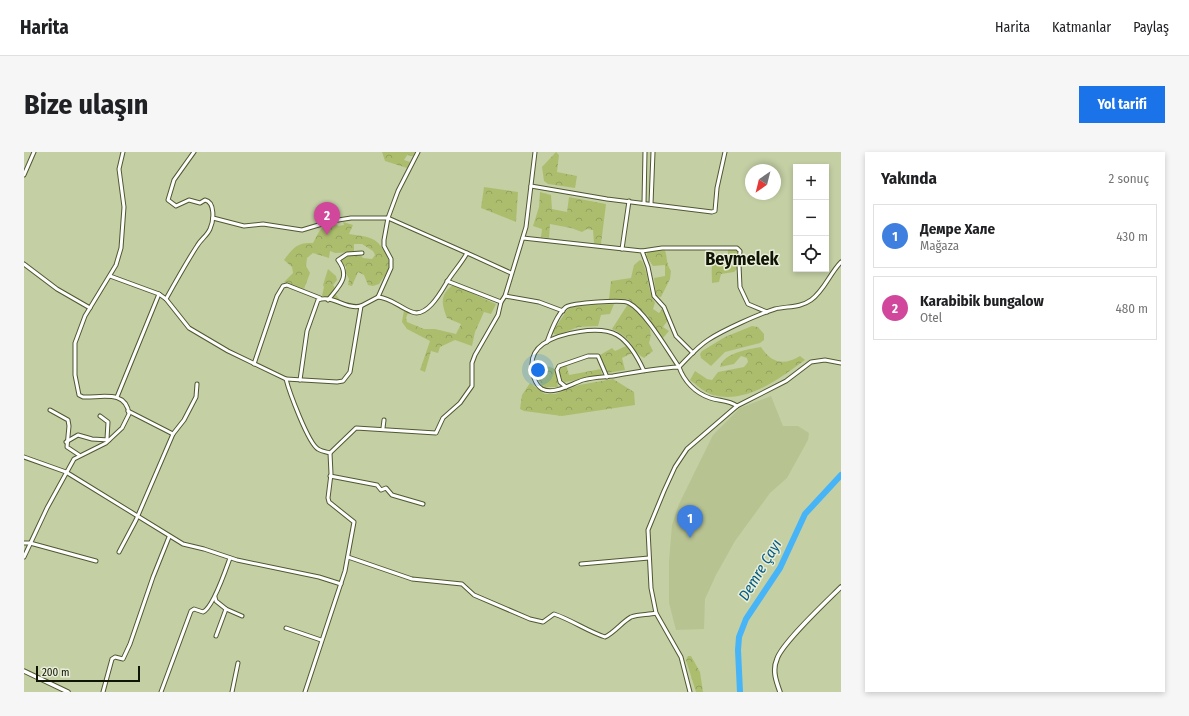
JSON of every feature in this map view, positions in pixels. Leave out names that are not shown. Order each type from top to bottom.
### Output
[{"type":"street","points":[[24,175],[34,152]]},
{"type":"street","points":[[24,557],[66,472],[74,459],[79,455],[95,450],[122,428],[127,420],[128,411],[123,401],[117,397],[112,395],[83,397],[78,391],[75,343],[90,308],[110,276],[119,257],[124,207],[120,169],[123,152]]},
{"type":"street","points":[[166,299],[199,242],[208,234],[213,218],[211,203],[209,201],[205,200],[200,203],[189,200],[176,206],[168,200],[174,180],[194,152]]},
{"type":"street","points":[[378,297],[391,268],[391,259],[384,246],[388,218],[398,191],[418,152]]},
{"type":"street","points":[[305,692],[348,557],[354,522],[329,502],[328,492],[330,453],[356,428],[383,428],[436,433],[442,418],[460,403],[472,386],[472,363],[498,315],[526,227],[535,152]]},
{"type":"street","points":[[644,203],[645,152]]},
{"type":"street","points":[[651,204],[653,152]]},
{"type":"street","points":[[531,186],[712,212],[715,211],[717,188],[725,152]]},
{"type":"street","points":[[622,249],[629,201]]},
{"type":"street","points":[[213,218],[244,226],[264,224],[302,230],[351,218],[388,218],[511,273]]},
{"type":"street","points":[[523,238],[642,251],[685,247],[716,249],[738,248],[740,251],[740,287],[748,304],[767,312]]},
{"type":"street","points":[[642,251],[648,267],[654,296],[664,307],[676,336],[692,353]]},
{"type":"street","points":[[328,300],[343,279],[344,272],[338,260],[347,254],[362,253]]},
{"type":"street","points":[[254,364],[277,296],[283,286],[287,285],[320,298],[347,306],[361,306],[378,297],[385,298],[413,313],[421,312],[428,307],[467,254]]},
{"type":"street","points":[[680,368],[692,353],[709,340],[767,312],[794,307],[810,300],[822,288],[841,262]]},
{"type":"street","points":[[24,264],[57,289],[90,308]]},
{"type":"street","points":[[110,276],[159,294],[166,299],[189,328],[254,364],[286,379],[338,382],[346,378],[350,372],[361,306]]},
{"type":"street","points":[[447,281],[501,302]]},
{"type":"street","points":[[117,397],[159,294]]},
{"type":"street","points":[[505,296],[539,302],[563,311]]},
{"type":"street","points":[[300,380],[307,331],[316,302],[320,298]]},
{"type":"street","points":[[547,342],[563,311],[566,307],[572,304],[592,302],[629,302],[645,316],[652,329],[680,368],[682,378],[693,388],[709,398],[732,402],[737,406]]},
{"type":"street","points":[[644,371],[636,356],[616,334],[586,330],[547,342],[537,349],[532,362],[531,370],[536,382],[541,388],[548,390],[584,380],[644,371],[662,367],[680,368]]},
{"type":"street","points":[[566,386],[560,382],[557,370],[559,366],[588,356],[598,356],[607,377]]},
{"type":"street","points":[[690,692],[681,656],[656,613],[650,588],[648,530],[675,467],[687,449],[737,406],[786,381],[811,362],[825,360],[841,363]]},
{"type":"street","points":[[286,379],[289,392],[313,442],[318,450],[330,453]]},
{"type":"street","points":[[119,552],[136,520],[173,434],[184,420],[196,398],[197,384]]},
{"type":"street","points":[[50,410],[63,417],[69,423],[66,447],[79,455]]},
{"type":"street","points":[[128,411],[173,434]]},
{"type":"street","points":[[100,416],[108,422],[108,440]]},
{"type":"street","points":[[383,428],[384,420]]},
{"type":"street","points":[[66,443],[78,435],[108,440]]},
{"type":"street","points":[[24,457],[66,472],[136,517],[183,544],[230,558],[312,575],[340,584]]},
{"type":"street","points":[[330,476],[377,485],[381,490],[386,488],[392,495],[423,504]]},
{"type":"street","points":[[103,692],[112,659],[115,657],[123,659],[130,644],[157,565],[169,537]]},
{"type":"street","points":[[24,544],[30,543],[96,561]]},
{"type":"street","points":[[348,557],[412,580],[462,584],[474,595],[530,619],[543,622],[554,614],[566,618],[590,632],[606,637],[615,632],[629,618],[637,615],[656,613]]},
{"type":"street","points":[[161,692],[191,611],[194,609],[206,611],[215,597],[230,558]]},
{"type":"street","points":[[581,564],[649,558]]},
{"type":"street","points":[[780,692],[775,679],[775,667],[781,650],[841,586]]},
{"type":"street","points":[[215,597],[216,601],[226,609],[242,616]]},
{"type":"street","points":[[216,636],[226,609]]},
{"type":"street","points":[[286,628],[321,640]]},
{"type":"street","points":[[232,692],[238,663]]},
{"type":"street","points":[[24,671],[68,692]]},
{"type":"shaded area","points":[[771,396],[783,426],[798,426],[809,433],[808,440],[787,478],[770,493],[735,541],[716,575],[705,599],[704,629],[676,630],[669,603],[669,561],[672,525],[679,504],[713,435],[740,408]]},
{"type":"green space","points":[[382,152],[415,152],[413,156],[407,155],[404,160],[410,162],[407,168],[385,161]]},
{"type":"green space","points":[[556,152],[559,155],[557,172],[577,176],[575,188],[548,184],[544,181],[542,167]]},
{"type":"green space","points":[[484,187],[518,192],[516,222],[481,208]]},
{"type":"green space","points":[[540,192],[551,195],[552,209],[567,212],[569,197],[606,204],[601,244],[594,243],[593,230],[587,229],[582,232],[571,228],[550,224],[549,238],[541,237],[542,229],[533,226],[539,207]]},
{"type":"green space","points":[[343,222],[353,225],[349,234],[371,238],[382,247],[388,259],[389,267],[379,284],[373,286],[368,285],[364,275],[358,272],[352,286],[348,285],[349,279],[346,273],[346,267],[340,261],[349,255],[360,255],[363,258],[372,259],[375,255],[373,251],[362,244],[354,244],[354,252],[335,253],[330,251],[329,258],[313,253],[307,258],[306,266],[310,273],[304,289],[284,282],[293,273],[292,267],[284,260],[293,249],[299,245],[313,243],[323,227],[335,223],[338,226],[344,225]]},
{"type":"green space","points":[[664,249],[671,271],[670,279],[661,297],[656,296],[654,278],[665,276],[665,265],[653,266],[647,257],[647,252]]},
{"type":"green space","points":[[728,250],[738,250],[737,269],[734,272],[721,274],[719,282],[712,283],[713,260],[717,254],[723,267],[729,266],[730,255],[728,254]]},
{"type":"green space","points":[[640,260],[642,261],[646,271],[652,298],[655,303],[653,309],[659,313],[662,309],[668,320],[663,327],[669,331],[663,338],[655,331],[648,316],[628,299],[609,299],[611,281],[631,278],[634,265]]},
{"type":"green space","points":[[328,269],[336,276],[337,280],[333,285],[335,288],[333,291],[340,300],[339,301],[322,296],[323,285]]},
{"type":"green space","points":[[453,285],[496,304],[491,314],[484,312],[475,332],[472,346],[455,340],[440,347],[438,353],[431,351],[425,372],[420,370],[430,341],[407,329],[402,322],[404,310],[408,313],[406,318],[407,322],[424,329],[435,329],[456,334],[461,324],[447,318],[443,304],[445,292]]},
{"type":"green space","points":[[614,304],[610,314],[601,315],[598,326],[578,327],[558,335],[554,334],[553,331],[567,310],[574,306]]},
{"type":"green space","points":[[628,304],[642,316],[649,326],[651,337],[649,343],[653,351],[644,358],[625,337],[612,329]]},
{"type":"green space","points":[[752,326],[758,327],[764,334],[764,340],[760,343],[725,352],[711,366],[701,358],[700,354],[702,351],[725,337]]},
{"type":"green space","points":[[626,346],[632,353],[622,358],[625,370],[607,373],[600,355],[612,348],[615,351]]},
{"type":"green space","points":[[761,347],[769,357],[774,360],[783,362],[800,356],[805,360],[762,388],[738,396],[726,397],[710,394],[690,380],[695,371],[707,379],[712,380],[718,372],[744,367],[748,362],[747,358],[741,356],[734,364],[720,367],[726,358],[737,352]]},
{"type":"green space","points":[[535,361],[555,369],[558,387],[543,387],[536,375],[534,368]]},
{"type":"green space","points":[[566,364],[569,375],[601,369],[602,376],[565,382],[562,380],[559,369]]},
{"type":"green space","points":[[613,379],[634,392],[635,405],[562,416],[524,411],[520,409],[522,395],[530,383],[545,394],[555,394],[579,385]]},
{"type":"green space","points":[[688,656],[691,656],[700,672],[703,692],[696,692],[686,660]]},
{"type":"waterway","name":"Demre Çayı","points":[[740,692],[738,650],[739,637],[746,619],[780,568],[805,514],[841,475]]},
{"type":"place","name":"Karabibik bungalow","points":[[327,235]]},
{"type":"place","name":"Демре Хале","points":[[690,538]]},
{"type":"district","name":"Beymelek","points":[[742,259]]}]
